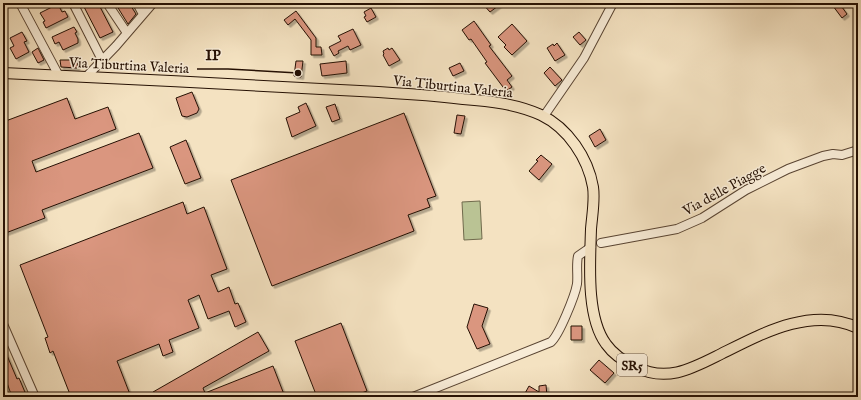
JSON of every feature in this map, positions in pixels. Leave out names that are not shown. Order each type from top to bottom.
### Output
[{"type":"main road","name":"Via Tiburtina Valeria","points":[[3,73],[356,90],[438,96],[510,105],[544,116],[557,126],[573,142],[585,161],[589,170],[593,192],[591,301],[600,334],[607,346],[631,365],[645,371],[659,374],[670,374],[687,370],[769,331],[793,323],[818,319],[844,322],[858,328]]},
{"type":"street","points":[[20,3],[59,76]]},
{"type":"street","points":[[73,3],[102,60]]},
{"type":"street","points":[[107,3],[127,33]]},
{"type":"street","points":[[136,3],[143,14]]},
{"type":"street","points":[[86,77],[153,3]]},
{"type":"street","points":[[544,116],[584,58],[613,3]]},
{"type":"street","name":"Via delle Piagge","points":[[601,243],[676,229],[702,218],[746,190],[788,168],[823,156],[833,154],[842,155],[858,150]]},
{"type":"street","points":[[413,397],[551,342],[555,339],[576,285],[578,256],[591,247]]},
{"type":"street","points":[[3,324],[35,397]]},
{"type":"green space","points":[[480,201],[482,239],[464,240],[462,202]]},
{"type":"building","points":[[82,3],[98,3],[113,32],[100,38]]},
{"type":"building","points":[[115,3],[129,3],[136,14],[128,24]]},
{"type":"building","points":[[482,3],[502,3],[490,12]]},
{"type":"building","points":[[839,3],[847,14],[842,18],[833,6]]},
{"type":"building","points":[[58,4],[62,12],[65,11],[68,17],[46,28],[43,22],[45,21],[40,13]]},
{"type":"building","points":[[371,8],[376,17],[367,22],[364,17],[366,16],[364,12]]},
{"type":"building","points":[[296,11],[316,38],[316,47],[321,47],[322,55],[311,55],[311,40],[295,19],[288,25],[284,20]]},
{"type":"building","points":[[474,21],[491,45],[489,46],[512,76],[507,80],[512,87],[506,91],[485,63],[487,62],[471,39],[469,40],[462,30]]},
{"type":"building","points":[[512,24],[527,41],[512,55],[504,47],[506,45],[498,37]]},
{"type":"building","points":[[74,27],[77,32],[75,33],[78,43],[63,50],[59,42],[55,44],[52,37]]},
{"type":"building","points":[[353,29],[361,45],[350,50],[348,46],[338,51],[339,53],[334,56],[329,47],[341,41],[338,36]]},
{"type":"building","points":[[22,32],[27,41],[24,42],[29,52],[16,59],[10,48],[14,46],[10,38]]},
{"type":"building","points":[[579,32],[586,40],[580,45],[573,37]]},
{"type":"building","points":[[557,43],[565,55],[555,61],[547,48],[553,44],[554,46]]},
{"type":"building","points":[[38,48],[44,60],[38,63],[32,52]]},
{"type":"building","points":[[388,48],[389,50],[392,48],[400,60],[389,66],[383,55],[383,51]]},
{"type":"building","points":[[60,60],[78,60],[77,68],[61,67]]},
{"type":"building","points":[[296,61],[303,61],[301,77],[294,76]]},
{"type":"building","points":[[346,61],[347,73],[322,76],[320,64]]},
{"type":"building","points":[[460,63],[464,71],[453,76],[449,68]]},
{"type":"building","points":[[550,67],[562,80],[555,86],[544,73]]},
{"type":"building","points":[[192,92],[199,109],[197,113],[187,117],[182,116],[176,98]]},
{"type":"building","points":[[67,98],[75,119],[108,107],[116,129],[32,161],[36,172],[139,133],[153,168],[42,210],[45,218],[3,234],[3,122]]},
{"type":"building","points":[[306,103],[316,126],[292,137],[286,118],[300,112],[298,107]]},
{"type":"building","points":[[335,104],[340,119],[332,122],[326,107]]},
{"type":"building","points":[[404,113],[436,196],[427,199],[430,207],[408,215],[414,231],[272,286],[231,180]]},
{"type":"building","points":[[457,115],[465,116],[461,134],[454,133]]},
{"type":"building","points":[[600,129],[606,140],[595,147],[589,136]]},
{"type":"building","points":[[186,140],[201,178],[185,184],[170,147]]},
{"type":"building","points":[[541,155],[552,164],[539,180],[529,171]]},
{"type":"building","points":[[183,202],[187,214],[204,207],[227,269],[211,275],[218,292],[229,287],[235,304],[238,303],[246,322],[235,327],[229,311],[208,319],[199,295],[188,300],[199,328],[169,340],[173,352],[163,356],[159,344],[117,361],[131,397],[71,397],[53,351],[50,353],[45,338],[48,337],[20,265]]},
{"type":"building","points":[[474,304],[488,308],[482,326],[490,344],[477,349],[467,327]]},
{"type":"building","points":[[341,323],[367,391],[351,397],[317,397],[295,341]]},
{"type":"building","points":[[571,326],[582,326],[582,340],[571,340]]},
{"type":"building","points":[[258,332],[269,351],[203,388],[205,393],[273,366],[285,397],[155,397],[153,392]]},
{"type":"building","points":[[3,346],[17,379],[19,378],[27,397],[12,397],[6,380],[3,381]]},
{"type":"building","points":[[599,360],[614,373],[605,383],[590,370]]},
{"type":"building","points":[[546,385],[547,396],[549,397],[523,397],[529,386],[539,392],[539,386]]},
{"type":"place","name":"IP","points":[[298,73]]}]
